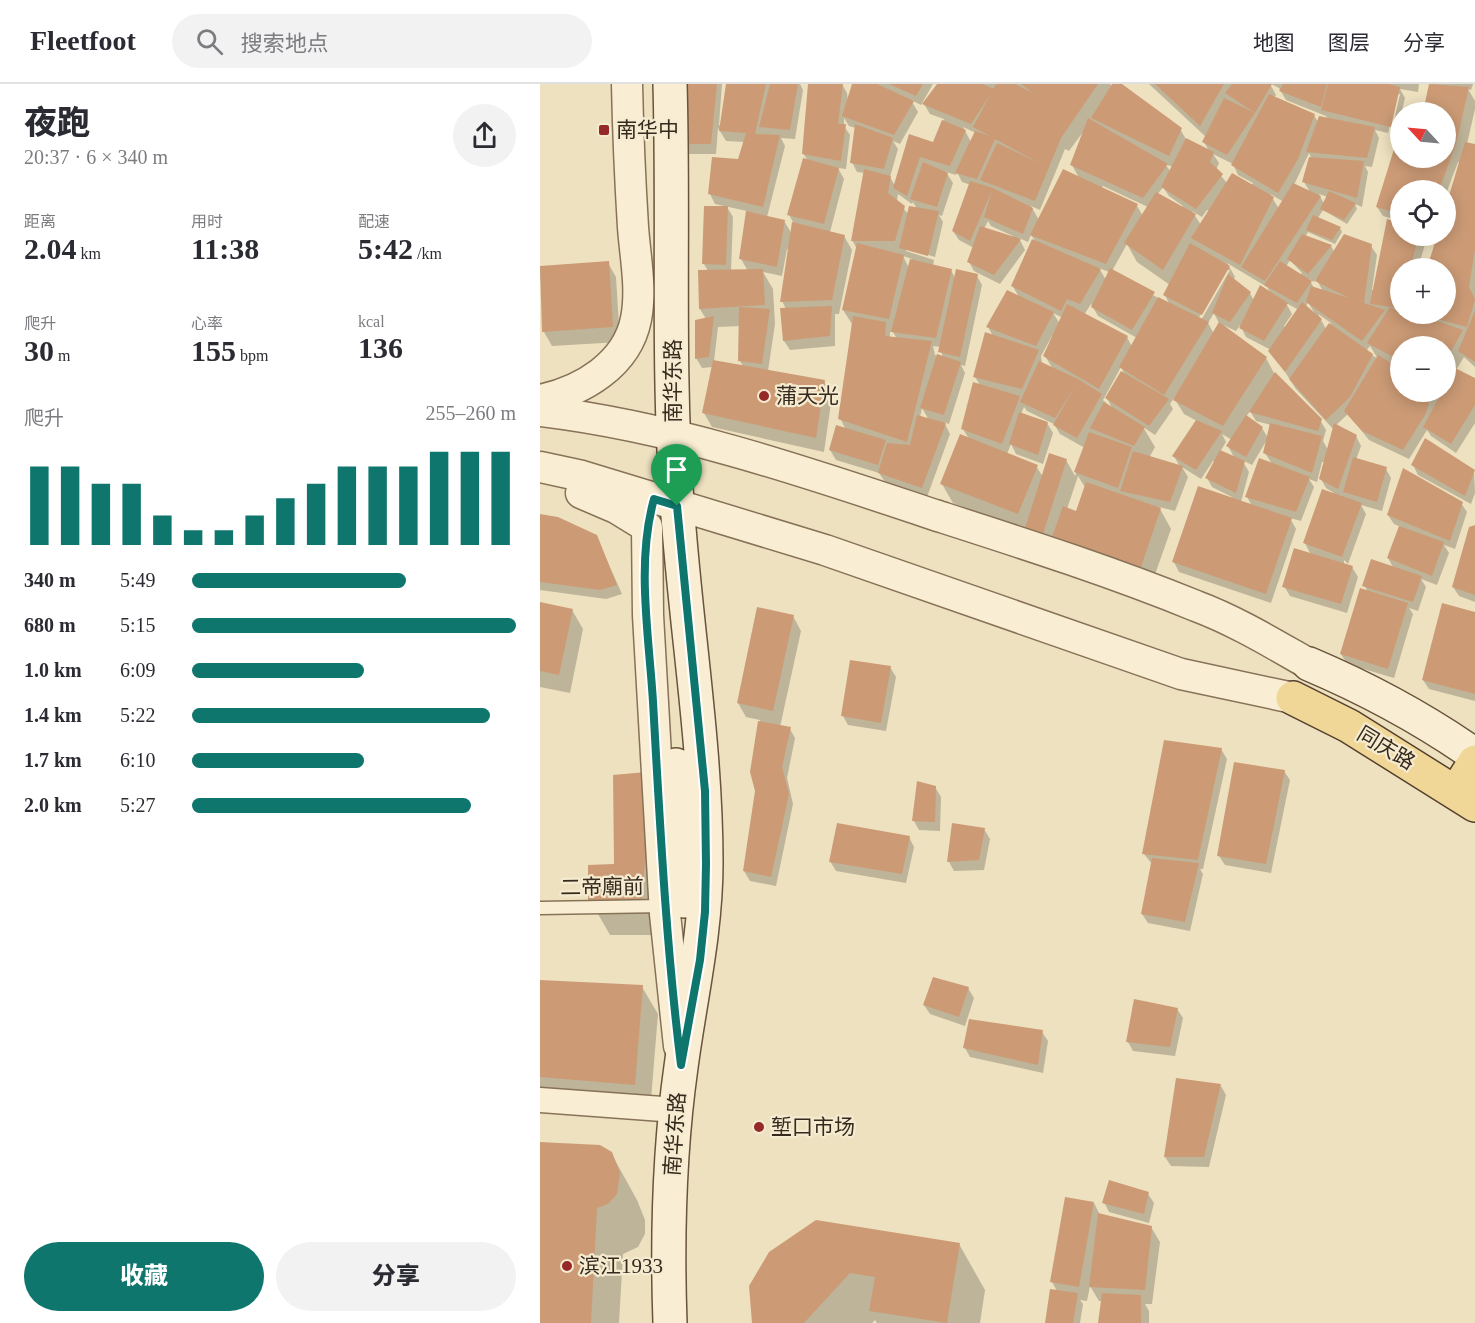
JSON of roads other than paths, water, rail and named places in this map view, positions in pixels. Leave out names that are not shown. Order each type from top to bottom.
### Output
[{"type":"main road","name":"南华东路","points":[[670,84],[673,434],[659,510],[705,791],[706,853],[705,912],[701,951],[681,1065],[676,1110],[670,1229],[670,1323]]},
{"type":"main road","name":"同庆路","points":[[1309,664],[1385,698],[1436,727],[1475,755]]},
{"type":"main road","name":"同庆路","points":[[1293,698],[1349,726],[1466,798]]},
{"type":"main road","points":[[1466,798],[1475,762]]},
{"type":"main road","points":[[676,765],[684,903],[681,1065]]},
{"type":"street","points":[[540,400],[586,384],[607,368],[622,352],[636,320],[638,302],[627,84]]},
{"type":"street","points":[[633,227],[673,323]]},
{"type":"street","points":[[540,411],[597,418],[673,434],[906,505],[1144,587],[1244,627],[1309,664]]},
{"type":"street","points":[[540,467],[582,476],[659,510],[909,579],[1159,668],[1228,686],[1293,698]]},
{"type":"street","points":[[540,475],[615,508],[659,510]]},
{"type":"street","points":[[659,510],[648,615],[668,963],[681,1065]]},
{"type":"street","points":[[540,1100],[676,1110]]},
{"type":"lane","name":"二帝廟前","points":[[540,908],[664,906]]},
{"type":"place","name":"南华中","points":[[604,130]]},
{"type":"place","name":"蒲天光","points":[[764,396]]},
{"type":"place","name":"堑口市场","points":[[759,1127]]},
{"type":"place","name":"滨江1933","points":[[567,1266]]}]
